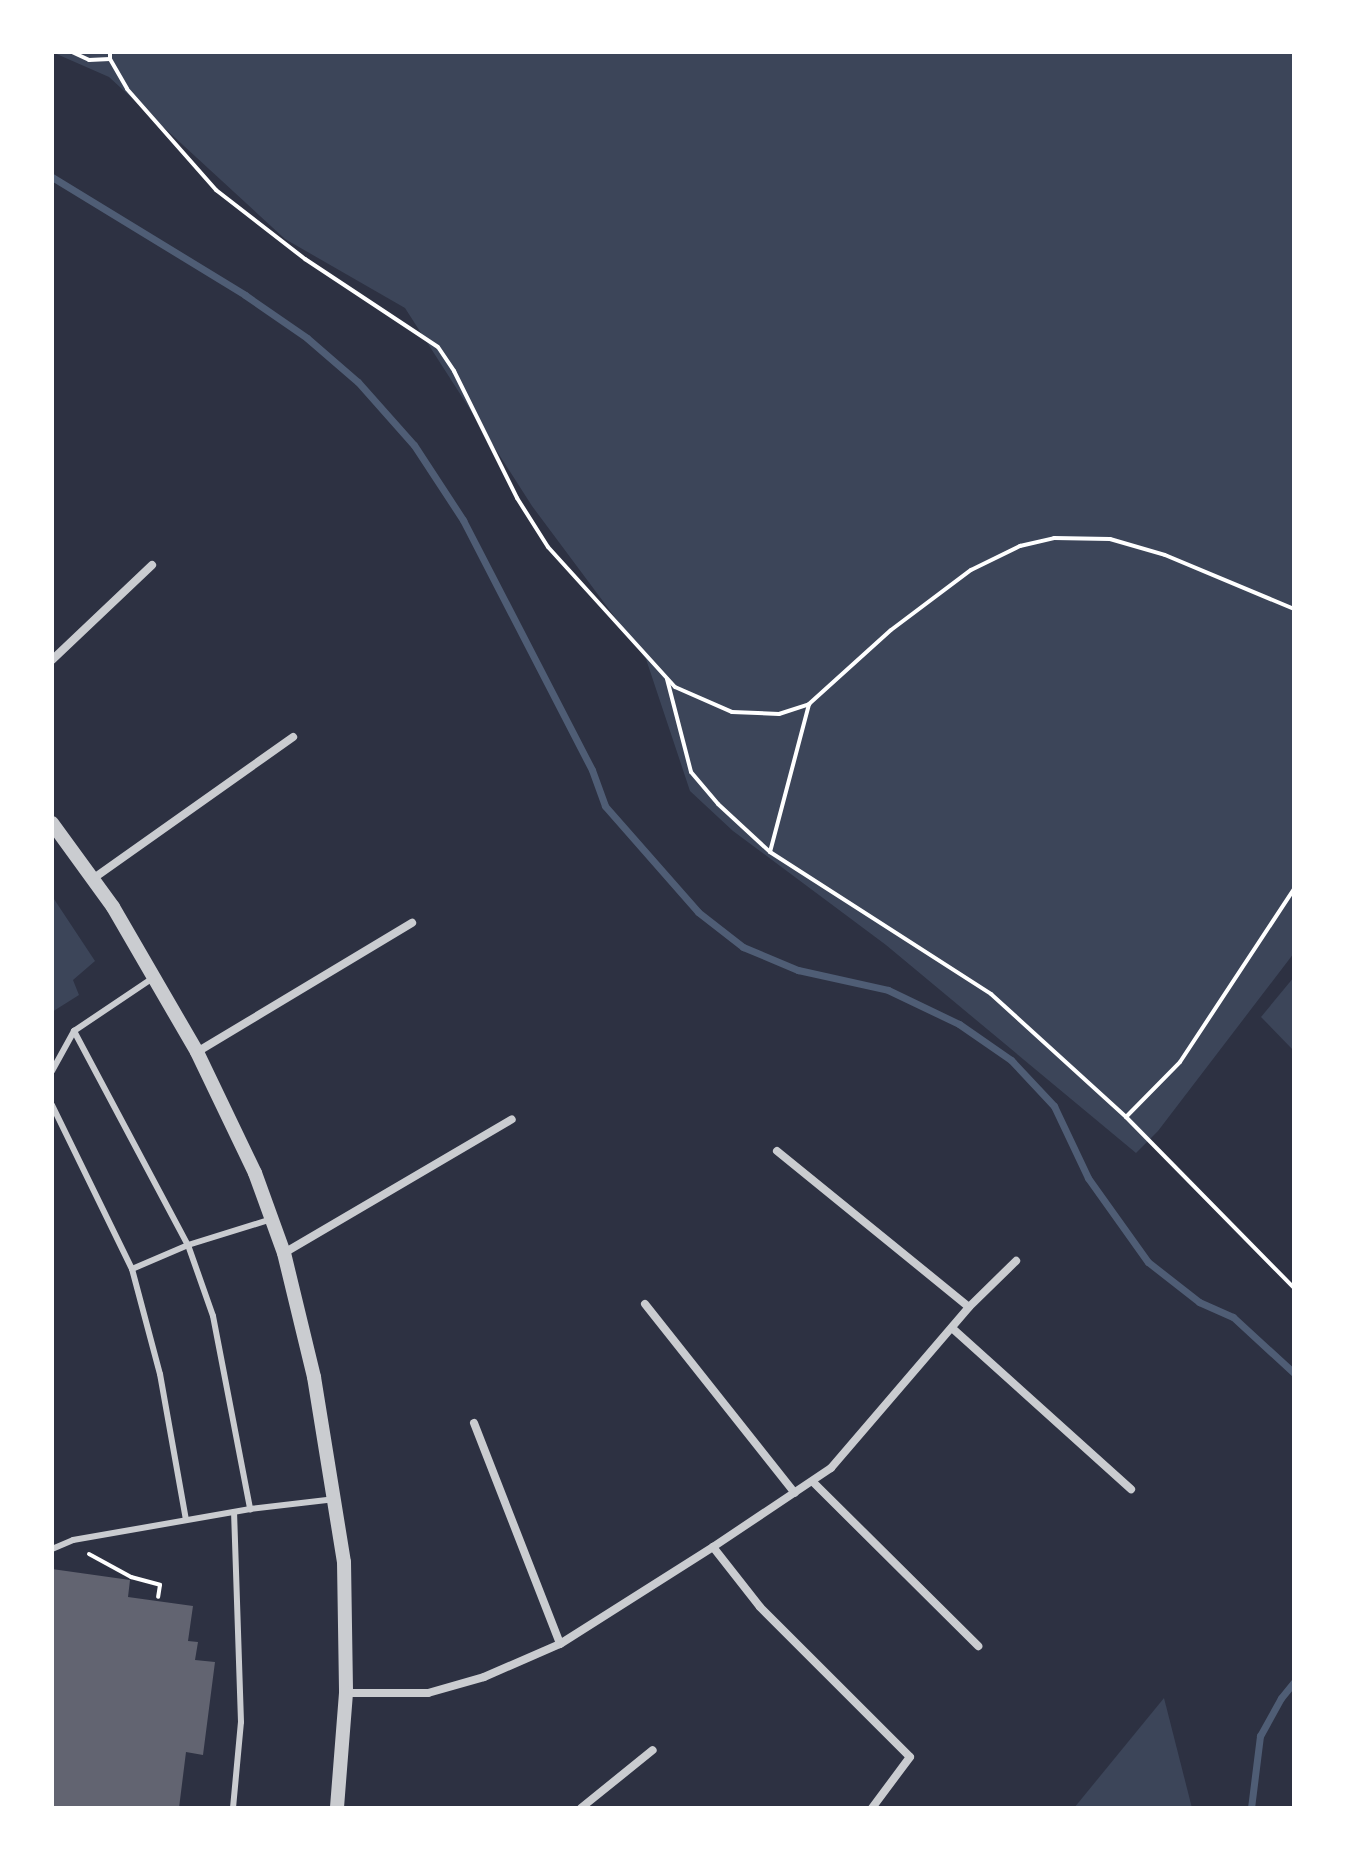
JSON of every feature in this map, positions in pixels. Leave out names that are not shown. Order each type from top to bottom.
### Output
[{"type":"street","points":[[52,660],[152,565]]},
{"type":"street","points":[[94,878],[293,737]]},
{"type":"street","points":[[52,823],[94,878],[197,1052],[241,1141],[284,1253],[306,1339],[336,1499],[346,1595],[346,1693],[337,1808]]},
{"type":"street","points":[[197,1052],[412,923]]},
{"type":"street","points":[[284,1253],[512,1119]]},
{"type":"street","points":[[777,1151],[969,1307]]},
{"type":"street","points":[[346,1693],[428,1693],[484,1677],[560,1644],[713,1547],[831,1468],[969,1307],[1016,1261]]},
{"type":"street","points":[[645,1304],[795,1493]]},
{"type":"street","points":[[952,1328],[1131,1489]]},
{"type":"street","points":[[474,1423],[560,1644]]},
{"type":"street","points":[[813,1482],[978,1646]]},
{"type":"street","points":[[713,1547],[760,1607],[910,1757],[872,1808]]},
{"type":"street","points":[[581,1808],[653,1750]]},
{"type":"lane","points":[[52,1071],[74,1031],[155,977]]},
{"type":"lane","points":[[74,1031],[188,1245],[213,1316],[250,1509]]},
{"type":"lane","points":[[52,1105],[132,1269],[160,1374],[186,1520]]},
{"type":"lane","points":[[132,1269],[188,1245],[273,1218]]},
{"type":"lane","points":[[52,1549],[186,1520],[336,1499]]},
{"type":"lane","points":[[233,1808],[241,1722],[234,1512]]},
{"type":"path","points":[[72,52],[89,60],[110,59]]},
{"type":"path","points":[[110,52],[110,59],[127,89],[216,190],[305,259],[438,347],[454,371],[517,498],[548,547],[675,687],[732,712],[779,714],[809,704],[891,630],[971,570],[1020,546],[1054,538],[1110,539],[1165,555],[1294,609]]},
{"type":"path","points":[[667,679],[691,772],[718,804],[770,852],[991,994],[1126,1117],[1294,1288]]},
{"type":"path","points":[[770,852],[809,704]]},
{"type":"path","points":[[1126,1117],[1180,1062],[1294,889]]},
{"type":"path","points":[[62,1545],[91,1554],[131,1577],[160,1585],[158,1597]]},
{"type":"shaded area","points":[[52,52],[1294,52],[1294,953],[1158,1131],[1136,1153],[886,945],[733,831],[690,791],[646,659],[532,506],[405,308],[285,239],[109,77]]},
{"type":"shaded area","points":[[52,896],[95,961],[73,980],[79,995],[52,1012]]},
{"type":"shaded area","points":[[1294,977],[1294,1051],[1261,1017]]},
{"type":"shaded area","points":[[1164,1698],[1192,1808],[1074,1808]]},
{"type":"building","points":[[52,1569],[130,1580],[128,1597],[193,1606],[188,1641],[198,1642],[195,1660],[215,1662],[203,1755],[186,1752],[179,1808],[52,1808]]},
{"type":"waterway","points":[[52,177],[245,295],[307,338],[358,382],[414,445],[463,520],[592,770],[605,806],[698,912],[743,947],[798,970],[888,990],[959,1024],[1011,1060],[1054,1106],[1088,1178],[1148,1262],[1199,1302],[1233,1317],[1294,1373]]},
{"type":"waterway","points":[[1251,1808],[1260,1736],[1281,1698],[1294,1682]]}]
